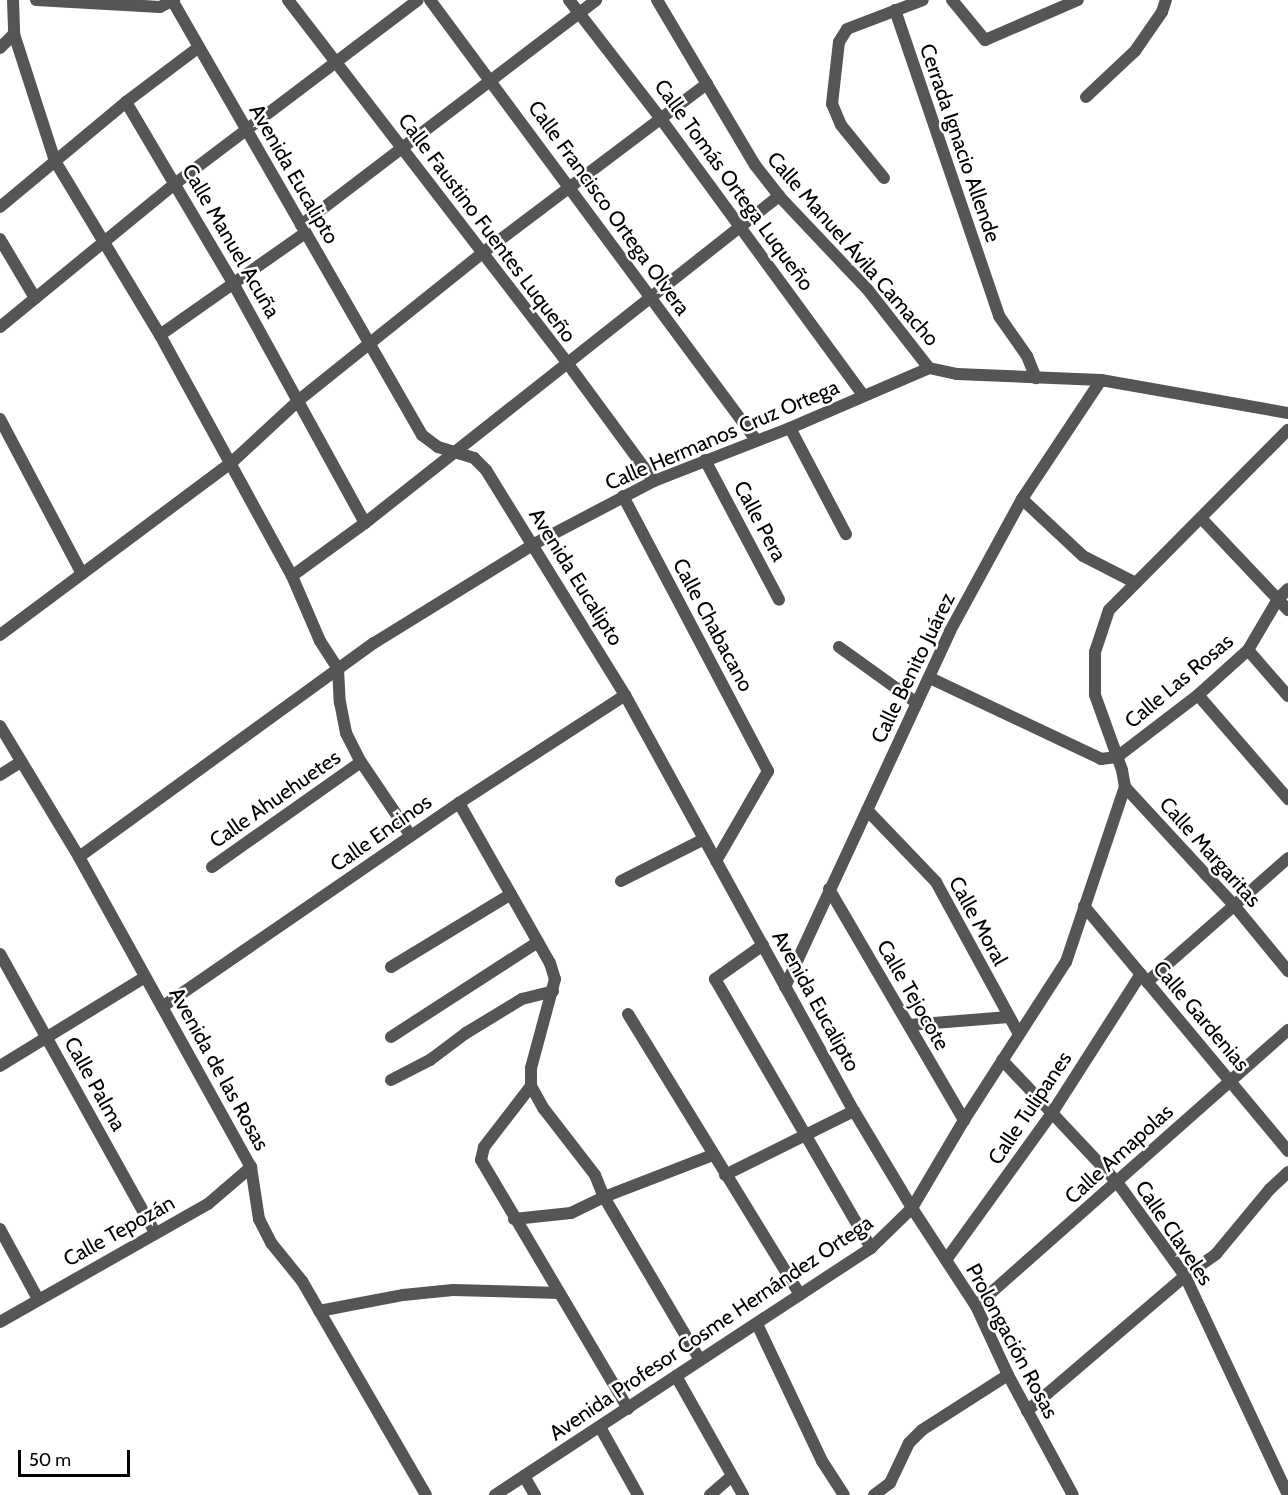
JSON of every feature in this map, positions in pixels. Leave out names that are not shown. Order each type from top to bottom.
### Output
[{"type":"street","points":[[13,0],[14,34],[56,160],[103,243],[160,335],[292,576],[320,641],[338,669],[340,702],[346,733],[361,762],[411,836]]},
{"type":"street","points":[[36,0],[160,7],[173,0]]},
{"type":"street","name":"Avenida Eucalipto","points":[[173,0],[422,435],[438,447],[474,458],[486,470],[534,544],[625,695],[854,1111],[912,1208]]},
{"type":"street","name":"Calle Faustino Fuentes Luqueño","points":[[288,0],[481,254],[568,364],[654,481]]},
{"type":"street","points":[[0,327],[176,183],[418,0]]},
{"type":"street","name":"Calle Francisco Ortega Olvera","points":[[430,0],[756,440]]},
{"type":"street","name":"Calle Tomás Ortega Luqueño","points":[[569,0],[661,119],[864,396]]},
{"type":"street","points":[[160,335],[233,283],[402,148],[596,0]]},
{"type":"street","name":"Calle Manuel Ávila Camacho","points":[[657,0],[754,165],[868,290],[929,368]]},
{"type":"street","points":[[884,178],[841,125],[832,104],[839,42],[847,28],[923,0]]},
{"type":"street","points":[[952,0],[985,40],[1053,5],[1078,0]]},
{"type":"street","points":[[1086,97],[1135,51],[1162,12],[1166,0]]},
{"type":"street","name":"Cerrada Ignacio Allende","points":[[895,10],[999,316],[1027,356],[1036,378]]},
{"type":"street","points":[[0,48],[14,34]]},
{"type":"street","points":[[0,207],[126,102],[199,47]]},
{"type":"street","points":[[0,635],[231,463],[298,400],[481,254],[707,84]]},
{"type":"street","name":"Calle Manuel Acuña","points":[[126,102],[176,183],[233,283],[364,523]]},
{"type":"street","points":[[292,576],[456,452],[780,196]]},
{"type":"street","points":[[0,239],[35,298]]},
{"type":"street","points":[[929,368],[957,374],[1101,380],[1288,413]]},
{"type":"street","name":"Calle Hermanos Cruz Ortega","points":[[79,857],[374,643],[534,544],[654,481],[790,428],[929,368]]},
{"type":"street","name":"Calle Benito Juárez","points":[[785,987],[950,631],[1022,499],[1101,380]]},
{"type":"street","points":[[0,419],[82,574]]},
{"type":"street","points":[[790,428],[846,534]]},
{"type":"street","points":[[1125,787],[1095,695],[1095,652],[1109,610],[1288,430]]},
{"type":"street","name":"Calle Pera","points":[[705,460],[780,600]]},
{"type":"street","name":"Calle Chabacano","points":[[623,496],[768,771],[716,861]]},
{"type":"street","points":[[1022,499],[1083,556],[1136,583]]},
{"type":"street","points":[[1201,518],[1288,610]]},
{"type":"street","name":"Calle Las Rosas","points":[[1117,757],[1198,695],[1248,650],[1278,599],[1288,589]]},
{"type":"street","points":[[839,647],[917,703]]},
{"type":"street","points":[[1248,650],[1288,696]]},
{"type":"street","points":[[930,678],[1101,759],[1117,757]]},
{"type":"street","name":"Calle Encinos","points":[[162,1007],[459,803],[625,695]]},
{"type":"street","points":[[1198,695],[1288,799]]},
{"type":"street","name":"Avenida de las Rosas","points":[[0,726],[79,857],[251,1167],[260,1219],[272,1244],[302,1281],[426,1495]]},
{"type":"street","points":[[0,775],[21,762]]},
{"type":"street","name":"Calle Ahuehuetes","points":[[212,867],[361,762]]},
{"type":"street","name":"Calle Margaritas","points":[[1125,787],[1233,904],[1288,971]]},
{"type":"street","name":"Avenida Profesor Cosme Hernández Ortega","points":[[495,1495],[871,1248],[912,1208],[964,1120],[1065,962],[1125,787]]},
{"type":"street","points":[[459,803],[538,942],[555,979],[531,1068],[531,1086],[544,1109],[595,1175],[604,1197],[700,1360]]},
{"type":"street","name":"Calle Moral","points":[[867,810],[936,882],[1019,1034]]},
{"type":"street","points":[[621,881],[704,839]]},
{"type":"street","name":"Calle Tulipanes","points":[[946,1260],[1052,1113],[1144,978],[1288,858]]},
{"type":"street","name":"Calle Tejocote","points":[[829,889],[964,1120]]},
{"type":"street","points":[[391,968],[511,894]]},
{"type":"street","name":"Calle Gardenias","points":[[1084,906],[1288,1151]]},
{"type":"street","points":[[391,1037],[538,942]]},
{"type":"street","points":[[763,945],[715,979],[871,1248]]},
{"type":"street","name":"Calle Palma","points":[[0,954],[155,1233]]},
{"type":"street","points":[[0,1066],[145,977]]},
{"type":"street","points":[[391,1080],[430,1060],[466,1033],[522,999],[553,991]]},
{"type":"street","points":[[628,1014],[712,1155],[749,1209],[800,1295]]},
{"type":"street","points":[[909,1025],[1010,1017]]},
{"type":"street","name":"Calle Amapolas","points":[[976,1306],[1288,1030]]},
{"type":"street","name":"Calle Claveles","points":[[1002,1060],[1117,1182],[1185,1276],[1284,1492]]},
{"type":"street","points":[[531,1086],[484,1148],[482,1160],[514,1219],[628,1409]]},
{"type":"street","points":[[725,1175],[807,1137],[854,1111]]},
{"type":"street","points":[[514,1219],[571,1214],[604,1197],[712,1155]]},
{"type":"street","name":"Calle Tepozán","points":[[0,1322],[208,1204],[251,1167]]},
{"type":"street","points":[[1027,1411],[1185,1276],[1216,1254],[1270,1189],[1288,1172]]},
{"type":"street","name":"Prolongación Rosas","points":[[912,1208],[976,1306],[1008,1376],[1074,1495]]},
{"type":"street","points":[[0,1229],[38,1299]]},
{"type":"street","points":[[319,1311],[403,1294],[453,1290],[559,1293]]},
{"type":"street","points":[[757,1324],[822,1461],[844,1495]]},
{"type":"street","points":[[676,1376],[743,1495]]},
{"type":"street","points":[[874,1495],[890,1483],[909,1443],[922,1430],[1008,1376]]},
{"type":"street","points":[[600,1427],[638,1495]]},
{"type":"street","points":[[524,1476],[536,1495]]},
{"type":"street","points":[[710,1495],[732,1476]]}]
